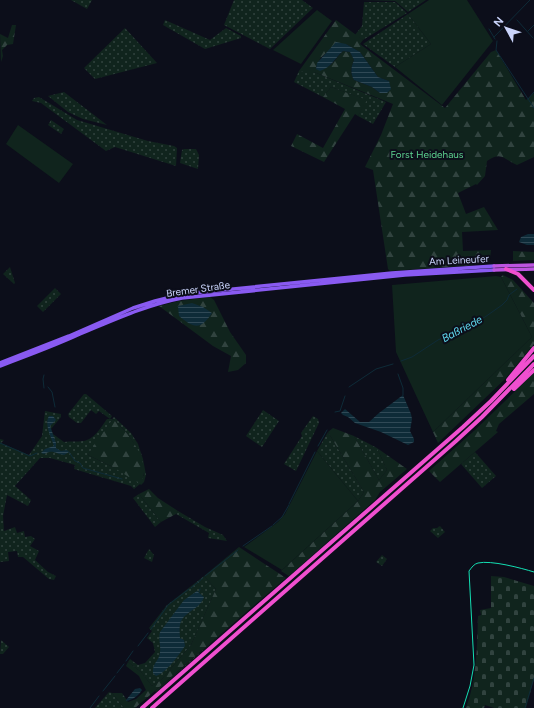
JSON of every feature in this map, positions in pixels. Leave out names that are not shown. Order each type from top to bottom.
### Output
[{"type":"highway","name":"Am Leineufer","points":[[494,268],[534,265]]},
{"type":"highway","name":"Am Leineufer","points":[[494,268],[534,269]]},
{"type":"highway","points":[[506,269],[518,274],[534,290]]},
{"type":"highway","points":[[491,401],[534,348]]},
{"type":"highway","points":[[142,708],[457,432],[491,401],[534,356]]},
{"type":"highway","points":[[498,402],[534,364]]},
{"type":"highway","points":[[152,708],[456,441],[534,370]]},
{"type":"main road","name":"Am Leineufer","points":[[385,276],[494,268]]},
{"type":"main road","name":"Bremer Straße","points":[[0,363],[69,336],[133,308],[183,294],[385,276]]},
{"type":"main road","name":"Bremer Straße","points":[[0,366],[48,348],[135,311],[170,300],[207,294],[385,276]]},
{"type":"green space","points":[[71,0],[92,0],[87,9]]},
{"type":"green space","points":[[234,0],[302,0],[313,8],[270,49],[224,25]]},
{"type":"green space","points":[[362,0],[426,0],[408,12],[395,1]]},
{"type":"green space","points":[[429,0],[467,0],[493,41],[442,105],[395,67],[431,44],[408,14]]},
{"type":"green space","points":[[364,2],[395,2],[407,13],[363,40],[355,35],[362,26]]},
{"type":"green space","points":[[317,10],[332,21],[301,64],[273,50]]},
{"type":"green space","points":[[408,14],[431,44],[395,67],[363,44]]},
{"type":"green space","points":[[165,20],[210,40],[226,28],[241,36],[241,38],[205,49],[163,25]]},
{"type":"green space","name":"Forst Heidehaus","points":[[336,20],[363,40],[360,44],[445,108],[491,52],[496,50],[526,100],[534,93],[534,157],[517,165],[499,156],[492,158],[487,161],[485,176],[477,185],[476,184],[458,193],[466,214],[484,207],[498,230],[462,232],[463,251],[491,250],[490,259],[474,265],[390,271],[388,269],[373,170],[365,167],[381,135],[393,104],[314,72],[307,73],[299,71]],"holes":[[[346,44],[360,52],[378,77],[389,81],[380,93],[372,87],[354,80],[351,70],[354,60],[350,52],[343,51],[329,66],[326,68],[316,69],[323,55]]]},
{"type":"green space","points":[[12,25],[16,25],[13,44],[7,45],[2,50],[3,56],[1,62],[0,34],[8,38]]},
{"type":"green space","points":[[125,28],[157,63],[95,79],[84,68]]},
{"type":"green space","points":[[299,71],[314,72],[386,102],[373,124],[358,116],[366,100],[331,87],[323,97],[294,82]]},
{"type":"green space","points":[[331,87],[367,100],[358,116],[355,114],[324,162],[291,146],[297,134],[323,148],[345,109],[323,97]]},
{"type":"green space","points":[[64,92],[107,125],[83,119],[68,112],[48,96]]},
{"type":"green space","points":[[39,97],[77,120],[148,141],[174,146],[177,148],[176,166],[115,147],[106,151],[41,103],[32,101],[34,98]]},
{"type":"green space","points":[[51,120],[64,129],[61,134],[48,125]]},
{"type":"green space","points":[[18,125],[73,164],[59,183],[6,144]]},
{"type":"green space","points":[[196,149],[199,155],[198,169],[180,163],[182,150]]},
{"type":"green space","points":[[513,251],[534,252],[534,260],[513,261]]},
{"type":"green space","points":[[10,267],[15,283],[14,284],[3,274]]},
{"type":"green space","points":[[503,275],[513,280],[534,303],[534,344],[505,379],[438,443],[433,432],[532,337],[501,277]]},
{"type":"green space","points":[[496,276],[501,277],[532,337],[433,432],[396,352],[392,285]]},
{"type":"green space","points":[[55,288],[61,294],[43,312],[37,306]]},
{"type":"green space","points":[[210,297],[214,300],[230,332],[246,355],[246,363],[238,370],[228,372],[231,356],[213,346],[159,306],[179,301]]},
{"type":"green space","points":[[534,373],[534,394],[499,424],[496,431],[498,432],[440,482],[429,471],[475,430]]},
{"type":"green space","points":[[84,394],[86,394],[112,416],[110,419],[99,411],[96,414],[91,410],[81,423],[77,423],[69,417],[68,414]]},
{"type":"green space","points":[[263,410],[279,421],[262,447],[246,436]]},
{"type":"green space","points":[[45,411],[61,414],[61,417],[51,429],[53,434],[64,442],[83,441],[91,438],[97,433],[107,419],[112,419],[114,417],[131,433],[138,444],[146,475],[144,482],[134,489],[131,486],[74,469],[75,465],[50,458],[40,458],[15,486],[31,500],[28,506],[7,495],[3,516],[4,531],[15,527],[17,533],[24,531],[25,537],[31,536],[35,539],[30,546],[39,551],[35,560],[48,572],[56,576],[54,580],[49,579],[23,557],[18,557],[17,551],[8,552],[9,561],[0,562],[0,439],[4,440],[1,443],[29,455],[42,436]],"holes":[[[113,419],[125,431],[134,444],[141,460],[144,476],[113,467],[88,455]]]},
{"type":"green space","points":[[313,416],[318,419],[319,423],[296,471],[284,464],[302,436],[301,433]]},
{"type":"green space","points":[[113,419],[132,440],[142,458],[144,467],[140,484],[113,467],[88,455]]},
{"type":"green space","points":[[333,428],[354,436],[379,480],[387,470],[377,448],[407,469],[380,492],[375,500],[289,576],[281,571],[358,501],[364,492],[328,432]]},
{"type":"green space","points":[[328,432],[364,492],[358,501],[317,451]]},
{"type":"green space","points":[[354,436],[377,448],[387,470],[379,480]]},
{"type":"green space","points":[[317,451],[358,501],[282,570],[244,547],[278,522],[285,514]]},
{"type":"green space","points":[[475,452],[496,476],[482,488],[461,464]]},
{"type":"green space","points":[[149,489],[158,498],[178,511],[176,514],[161,522],[139,494]]},
{"type":"green space","points":[[139,494],[161,522],[155,527],[133,498]]},
{"type":"green space","points":[[178,511],[205,527],[223,535],[227,541],[208,538],[209,533],[176,514]]},
{"type":"green space","points":[[440,526],[445,532],[438,538],[430,531],[433,528]]},
{"type":"green space","points":[[239,547],[286,578],[135,708],[124,708],[112,693],[122,693],[128,702],[136,699],[146,690],[139,676],[126,666],[128,662],[141,672],[152,686],[162,679],[191,645],[216,589],[204,576]]},
{"type":"green space","points":[[149,549],[154,555],[152,562],[144,558]]},
{"type":"green space","points":[[382,555],[387,559],[382,566],[376,562]]},
{"type":"green space","points":[[204,576],[216,589],[191,645],[162,679],[152,686],[141,672],[128,662],[130,659],[138,665],[145,663],[155,652],[153,643],[147,638],[152,631],[149,628],[167,605]]},
{"type":"green space","points":[[491,576],[504,577],[534,586],[534,679],[526,708],[494,708],[485,705],[484,708],[466,708],[470,697],[477,651],[478,616],[481,615],[480,610],[491,608]]},
{"type":"green space","points":[[233,624],[156,692],[155,691]]},
{"type":"green space","points":[[1,640],[9,647],[3,654],[0,654]]},
{"type":"green space","points":[[109,692],[112,693],[124,708],[95,708]]},
{"type":"water","points":[[336,42],[346,44],[360,52],[378,77],[389,81],[391,89],[387,93],[380,93],[372,87],[354,80],[351,70],[354,60],[350,52],[343,51],[324,69],[320,71],[316,69],[317,63]]},
{"type":"water","points":[[528,234],[534,234],[534,245],[527,245],[519,242],[521,237]]},
{"type":"water","points":[[192,303],[203,307],[212,313],[204,323],[197,326],[189,323],[179,316],[178,306]]},
{"type":"water","points":[[403,395],[411,414],[412,419],[410,431],[414,439],[414,442],[408,445],[381,432],[355,423],[341,413],[345,409],[360,422],[369,422]]},
{"type":"water","points":[[49,416],[53,416],[56,420],[50,426],[56,443],[56,448],[61,451],[67,450],[69,452],[64,455],[52,452],[44,454],[41,453],[45,449],[54,446],[47,423]]},
{"type":"water","points":[[197,591],[204,597],[202,601],[184,617],[180,625],[180,638],[184,640],[185,646],[168,668],[156,676],[153,673],[153,670],[160,655],[160,632],[184,600]]},
{"type":"water","points":[[140,688],[142,690],[137,695],[131,700],[126,701],[135,689]]},
{"type":"waterway","points":[[494,37],[530,0]]},
{"type":"waterway","points":[[517,20],[533,38]]},
{"type":"waterway","points":[[528,31],[534,25]]},
{"type":"waterway","points":[[489,29],[495,39]]},
{"type":"waterway","points":[[497,41],[496,50],[534,108]]},
{"type":"waterway","points":[[528,99],[534,92]]},
{"type":"waterway","name":"Baßriede","points":[[401,361],[412,357],[438,340],[485,317],[502,305],[507,300],[509,295],[517,289]]},
{"type":"waterway","name":"Baßriede","points":[[349,387],[376,369],[393,364]]},
{"type":"waterway","points":[[398,374],[403,388],[403,395]]},
{"type":"waterway","points":[[44,375],[44,388]]},
{"type":"waterway","points":[[48,387],[52,392],[55,407]]},
{"type":"waterway","name":"Baßriede","points":[[335,412],[340,411],[345,396]]},
{"type":"waterway","name":"Baßriede","points":[[318,446],[327,430]]},
{"type":"waterway","points":[[0,443],[30,456],[37,453]]},
{"type":"waterway","points":[[69,452],[75,461],[80,463],[83,468],[122,479]]},
{"type":"waterway","name":"Baßriede","points":[[289,504],[315,452]]},
{"type":"waterway","name":"Baßriede","points":[[273,525],[282,517],[289,505]]},
{"type":"waterway","name":"Baßriede","points":[[243,546],[272,526]]},
{"type":"waterway","name":"Baßriede","points":[[205,576],[238,550]]},
{"type":"waterway","name":"Baßriede","points":[[191,588],[203,578]]},
{"type":"waterway","name":"Baßriede","points":[[151,629],[168,605],[189,589]]},
{"type":"waterway","name":"Baßriede","points":[[138,646],[148,633]]},
{"type":"waterway","name":"Baßriede","points":[[126,661],[133,651]]},
{"type":"waterway","name":"Baßriede","points":[[117,673],[124,664]]},
{"type":"waterway","name":"Baßriede","points":[[103,691],[115,676]]},
{"type":"waterway","points":[[525,708],[534,678]]},
{"type":"waterway","name":"Baßriede","points":[[90,708],[99,696]]},
{"type":"tram line","points":[[463,708],[470,686],[474,665],[469,571],[475,564],[484,562],[522,568],[534,572]]}]
